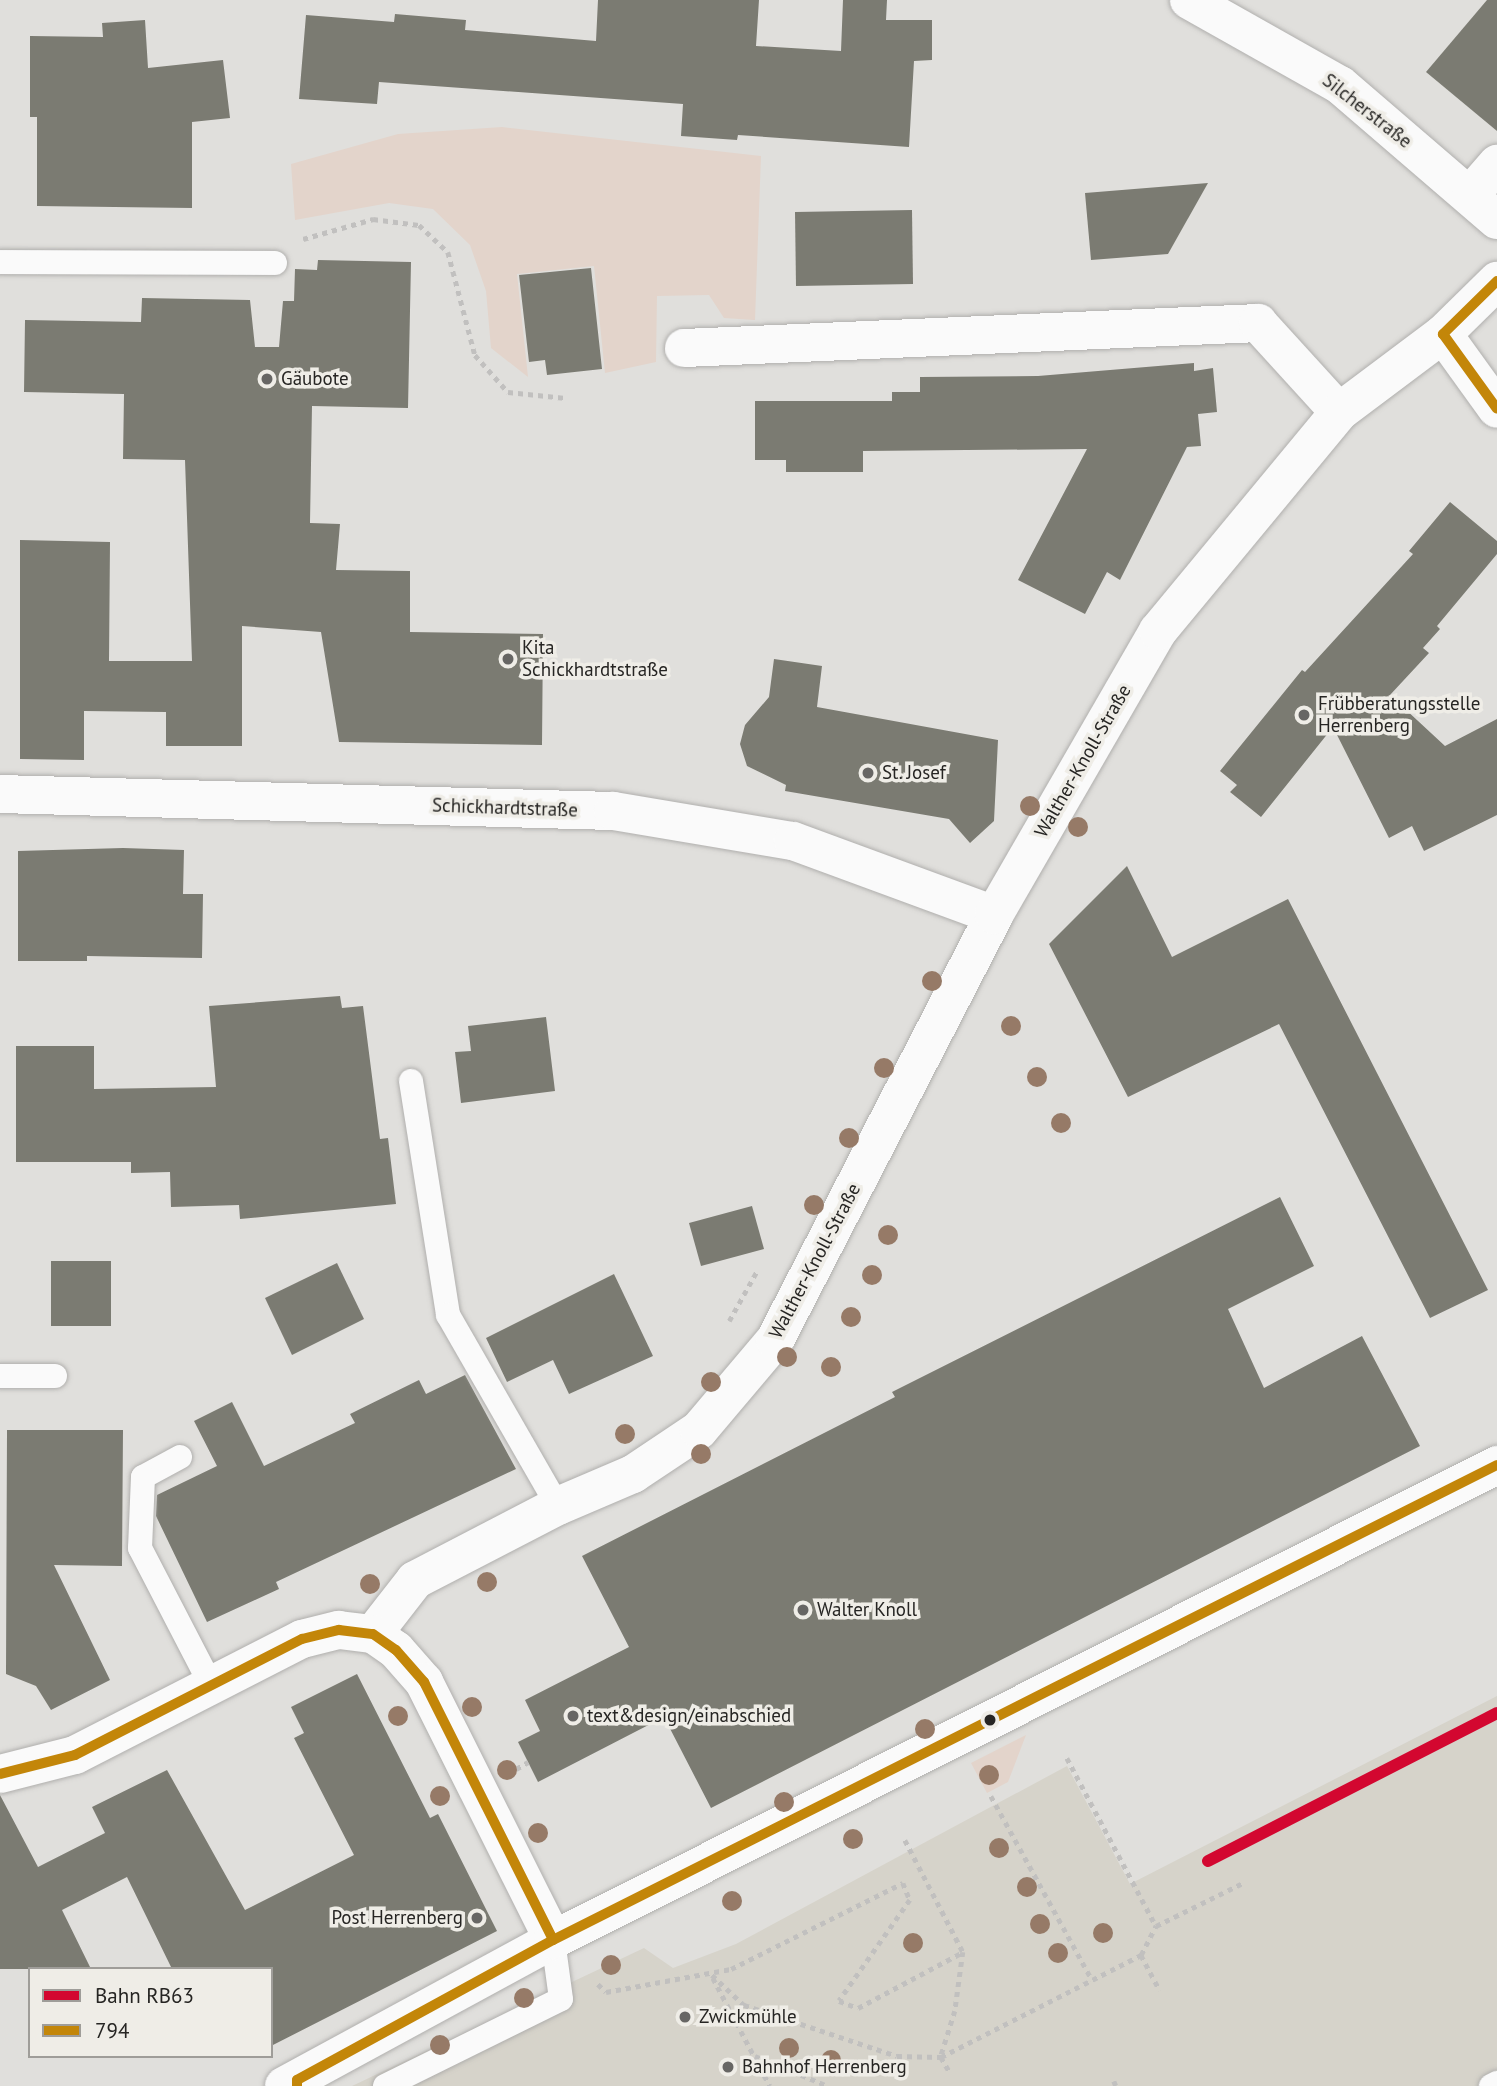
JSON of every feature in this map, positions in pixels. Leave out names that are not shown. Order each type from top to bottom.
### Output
[{"type":"street","name":"Silcherstraße","points":[[1189,0],[1340,85],[1484,207]]},
{"type":"street","points":[[1484,207],[1497,164]]},
{"type":"street","name":"Walther-Knoll-Straße","points":[[373,1634],[415,1580],[558,1506],[633,1474],[699,1430],[775,1340],[994,915],[1158,631],[1339,412],[1443,334],[1497,281]]},
{"type":"street","points":[[684,348],[1258,323],[1339,412]]},
{"type":"street","points":[[1443,334],[1497,409]]},
{"type":"street","name":"Schickhardtstraße","points":[[0,794],[613,811],[793,841],[994,915]]},
{"type":"street","points":[[296,2084],[553,1940],[1497,1465]]},
{"type":"street","points":[[0,1774],[75,1755],[302,1639],[339,1630],[373,1634],[396,1650],[424,1682],[553,1940]]},
{"type":"lane","points":[[0,262],[275,263]]},
{"type":"lane","points":[[411,1081],[448,1315],[558,1506]]},
{"type":"lane","points":[[0,1376],[55,1376]]},
{"type":"lane","points":[[180,1457],[143,1477],[139,1548],[212,1687]]},
{"type":"lane","points":[[385,2086],[561,1999],[553,1940]]},
{"type":"lane","points":[[1491,2086],[1497,2083]]},
{"type":"path","points":[[275,263],[300,240],[373,219],[419,225],[448,252],[475,355],[508,392],[566,398]]},
{"type":"path","points":[[1068,1758],[1156,1926]]},
{"type":"path","points":[[990,1796],[1092,1980]]},
{"type":"path","points":[[905,1840],[963,1952],[955,2011],[941,2057],[949,2071]]},
{"type":"path","points":[[711,1974],[744,2005],[897,2056],[941,2057],[1141,1955],[1156,1926],[1245,1882]]},
{"type":"path","points":[[606,1992],[731,1969],[903,1883],[910,1900],[839,2001],[858,2008],[963,1952]]},
{"type":"path","points":[[1141,1955],[1160,1990]]},
{"type":"path","points":[[711,1974],[770,2086]]},
{"type":"path","points":[[754,2056],[828,2086]]},
{"type":"shaded area","points":[[502,127],[761,156],[755,320],[724,318],[709,295],[657,296],[656,362],[605,373],[594,266],[517,274],[528,377],[491,348],[486,291],[470,245],[433,209],[389,203],[295,220],[291,164],[398,134]]},
{"type":"shaded area","points":[[1497,1696],[1497,2086],[352,2086],[644,1948],[673,1968],[736,1944],[1067,1766],[1130,1884]]},
{"type":"shaded area","points":[[1026,1735],[1008,1782],[987,1793],[971,1763]]},
{"type":"building","points":[[598,0],[759,0],[756,46],[841,51],[843,0],[887,0],[886,20],[932,20],[932,60],[914,61],[909,147],[738,135],[737,140],[681,136],[683,104],[379,82],[377,104],[299,99],[306,15],[394,22],[395,14],[466,20],[465,30],[596,41]]},
{"type":"building","points":[[1487,0],[1497,0],[1497,131],[1426,72]]},
{"type":"building","points":[[145,20],[148,68],[223,60],[230,118],[192,122],[192,208],[37,206],[37,117],[30,117],[30,36],[103,37],[102,23]]},
{"type":"building","points":[[1208,183],[1168,254],[1091,260],[1085,193]]},
{"type":"building","points":[[912,210],[913,284],[796,286],[795,212]]},
{"type":"building","points":[[318,260],[411,262],[408,408],[312,406],[310,523],[340,524],[336,570],[410,571],[410,632],[543,634],[542,745],[339,742],[321,632],[242,626],[242,746],[166,746],[166,712],[84,711],[84,760],[20,759],[20,540],[110,542],[109,661],[192,661],[185,460],[123,459],[124,394],[24,392],[25,320],[141,322],[142,298],[250,300],[255,347],[279,347],[283,301],[294,301],[295,269],[317,270]]},
{"type":"building","points":[[591,268],[602,369],[547,375],[545,360],[529,362],[519,275]]},
{"type":"building","points":[[1194,363],[1194,371],[1213,368],[1217,412],[1198,414],[1201,446],[1187,447],[1120,580],[1107,572],[1085,614],[1018,580],[1087,449],[863,451],[863,472],[786,472],[786,460],[755,460],[755,401],[892,401],[892,392],[920,392],[920,377],[1038,376]]},
{"type":"building","points":[[1450,502],[1497,541],[1497,554],[1437,626],[1440,629],[1423,648],[1429,653],[1390,695],[1445,746],[1497,719],[1497,815],[1424,851],[1412,826],[1389,838],[1333,727],[1261,817],[1230,792],[1237,785],[1220,771],[1302,670],[1305,672],[1413,554],[1409,551]]},
{"type":"building","name":"St. Josef","points":[[774,659],[822,666],[817,707],[998,740],[994,821],[970,843],[949,819],[785,791],[786,785],[747,766],[740,744],[745,725],[769,697]]},
{"type":"building","points":[[123,848],[184,850],[183,894],[203,894],[202,958],[87,956],[87,961],[18,961],[18,851]]},
{"type":"building","points":[[1127,866],[1172,957],[1288,899],[1488,1290],[1430,1318],[1279,1024],[1128,1097],[1049,944]]},
{"type":"building","points":[[340,996],[342,1008],[363,1006],[380,1139],[388,1138],[396,1204],[240,1219],[239,1205],[171,1207],[170,1172],[131,1173],[131,1162],[16,1162],[16,1046],[94,1046],[94,1089],[216,1087],[209,1006]]},
{"type":"building","points":[[546,1017],[555,1091],[461,1103],[455,1052],[471,1051],[468,1026]]},
{"type":"building","points":[[1280,1197],[1314,1266],[1228,1309],[1264,1388],[1362,1336],[1420,1446],[711,1808],[664,1717],[538,1782],[518,1742],[540,1731],[525,1700],[629,1647],[582,1556],[895,1397],[892,1392]]},
{"type":"building","points":[[752,1206],[764,1249],[701,1266],[689,1223]]},
{"type":"building","points":[[51,1261],[111,1261],[111,1326],[51,1326]]},
{"type":"building","points":[[337,1263],[364,1319],[292,1355],[265,1298]]},
{"type":"building","points":[[614,1274],[653,1356],[569,1394],[553,1360],[507,1382],[486,1338]]},
{"type":"building","points":[[465,1375],[516,1469],[276,1582],[279,1589],[207,1622],[156,1516],[157,1495],[217,1466],[194,1421],[232,1402],[264,1466],[355,1423],[350,1414],[419,1380],[426,1394]]},
{"type":"building","points":[[7,1430],[123,1430],[122,1566],[54,1565],[110,1680],[51,1710],[36,1686],[6,1674]]},
{"type":"building","points":[[357,1674],[430,1818],[438,1814],[497,1931],[273,2045],[273,1967],[171,1967],[127,1877],[62,1910],[90,1967],[0,1969],[0,1795],[38,1867],[105,1833],[92,1807],[167,1770],[245,1910],[354,1855],[294,1738],[304,1733],[291,1707]]},
{"type":"rail line","name":"RB63","points":[[1208,1861],[1497,1713]]},
{"type":"transit line","name":"794","points":[[1497,281],[1443,334],[1497,409]]},
{"type":"transit line","name":"794","points":[[297,2086],[297,2080],[553,1940],[1497,1465]]},
{"type":"transit line","name":"794","points":[[0,1774],[75,1755],[302,1639],[339,1630],[373,1634],[396,1650],[424,1682],[553,1940]]},
{"type":"place","name":"Gäubote","points":[[267,379]]},
{"type":"place","name":"Kita Schickhardtstraße","points":[[508,659]]},
{"type":"place","name":"Frübberatungsstelle Herrenberg","points":[[1304,715]]},
{"type":"place","name":"St. Josef","points":[[868,773]]},
{"type":"place","name":"Walter Knoll","points":[[803,1610]]},
{"type":"place","name":"text&design/einabschied","points":[[573,1716]]},
{"type":"place","name":"Post Herrenberg","points":[[477,1918]]},
{"type":"place","name":"Zwickmühle","points":[[685,2017]]},
{"type":"place","name":"Bahnhof Herrenberg","points":[[728,2067]]}]
